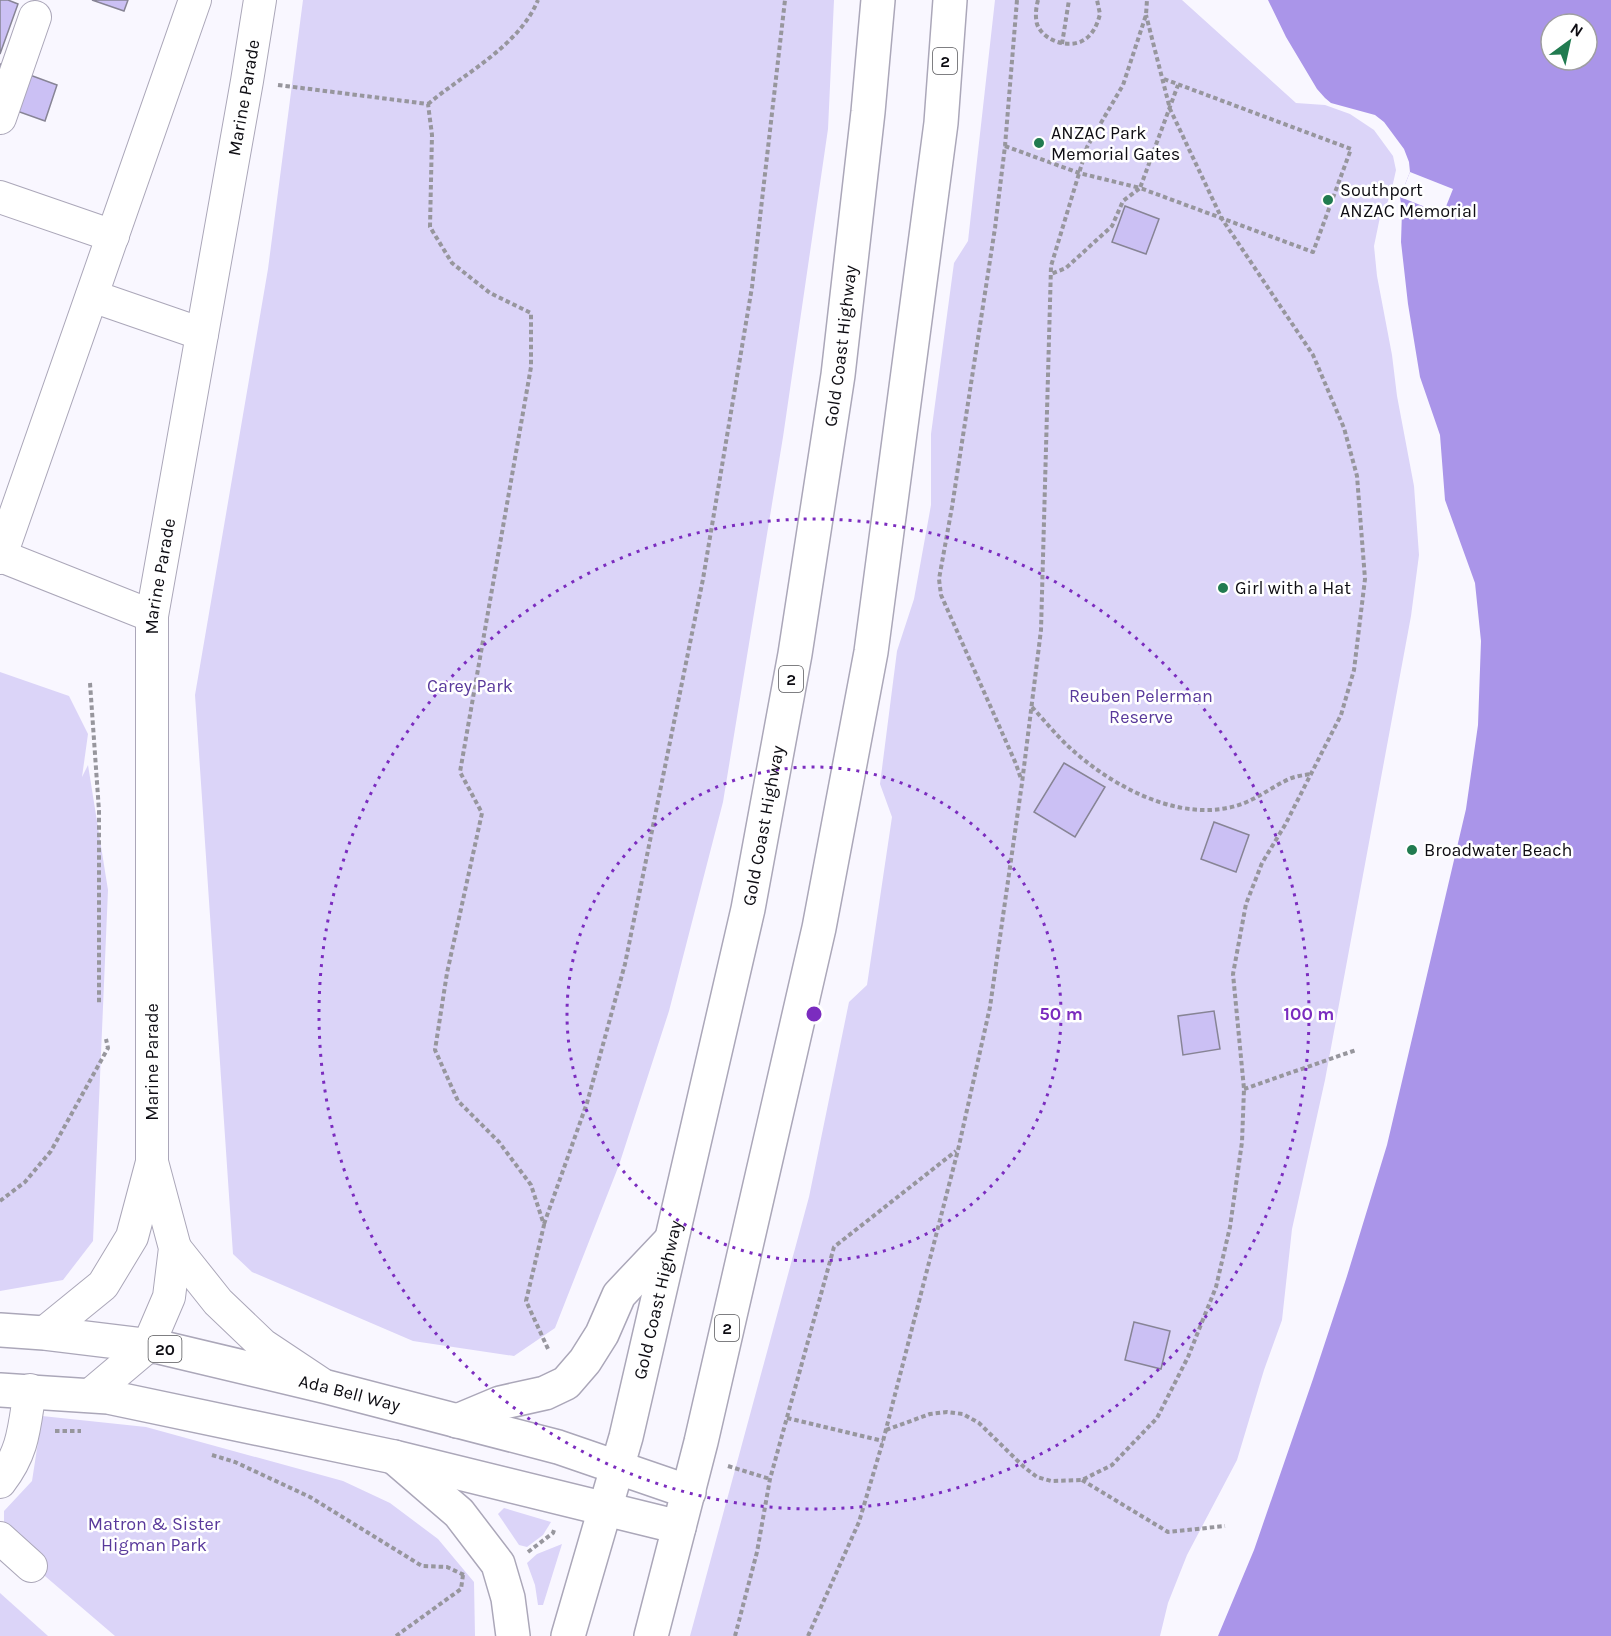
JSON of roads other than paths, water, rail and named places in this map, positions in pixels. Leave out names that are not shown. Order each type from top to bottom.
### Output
[{"type":"main road","name":"Gold Coast Highway","points":[[568,1636],[618,1466],[748,909],[795,654],[838,375],[868,112],[878,0]]},
{"type":"main road","name":"2","points":[[651,1636],[689,1492],[819,928],[871,652],[941,123],[950,0]]},
{"type":"main road","points":[[457,1421],[500,1403],[545,1393],[566,1383],[585,1361],[602,1334],[619,1295],[672,1239]]},
{"type":"main road","name":"Ada Bell Way","points":[[0,1330],[45,1333],[148,1346],[327,1387],[568,1449],[689,1492]]},
{"type":"main road","points":[[15,1390],[108,1396],[394,1456],[679,1527]]},
{"type":"main road","points":[[394,1456],[459,1514],[498,1564],[508,1598],[513,1636]]},
{"type":"street","points":[[152,616],[0,557],[195,0]]},
{"type":"street","name":"Marine Parade","points":[[45,1333],[104,1285],[132,1237],[152,1162],[152,616],[260,0]]},
{"type":"street","points":[[0,118],[35,17]]},
{"type":"street","points":[[0,196],[113,236]]},
{"type":"street","points":[[92,296],[202,334]]},
{"type":"street","name":"Marine Parade","points":[[90,1395],[148,1346],[169,1297],[175,1248],[152,1162]]},
{"type":"street","points":[[175,1248],[218,1302],[263,1345],[327,1387]]},
{"type":"street","points":[[0,1482],[13,1465],[23,1430],[15,1390]]},
{"type":"street","points":[[0,1538],[31,1566]]},
{"type":"place","name":"ANZAC Park Memorial Gates","points":[[1039,143]]},
{"type":"place","name":"Southport ANZAC Memorial","points":[[1328,200]]},
{"type":"place","name":"Girl with a Hat","points":[[1223,588]]},
{"type":"place","name":"Broadwater Beach","points":[[1412,850]]},
{"type":"park label","name":"Carey Park","points":[[470,686]]},
{"type":"park label","name":"Reuben Pelerman Reserve","points":[[1141,706]]},
{"type":"park label","name":"Matron & Sister Higman Park","points":[[154,1534]]}]
